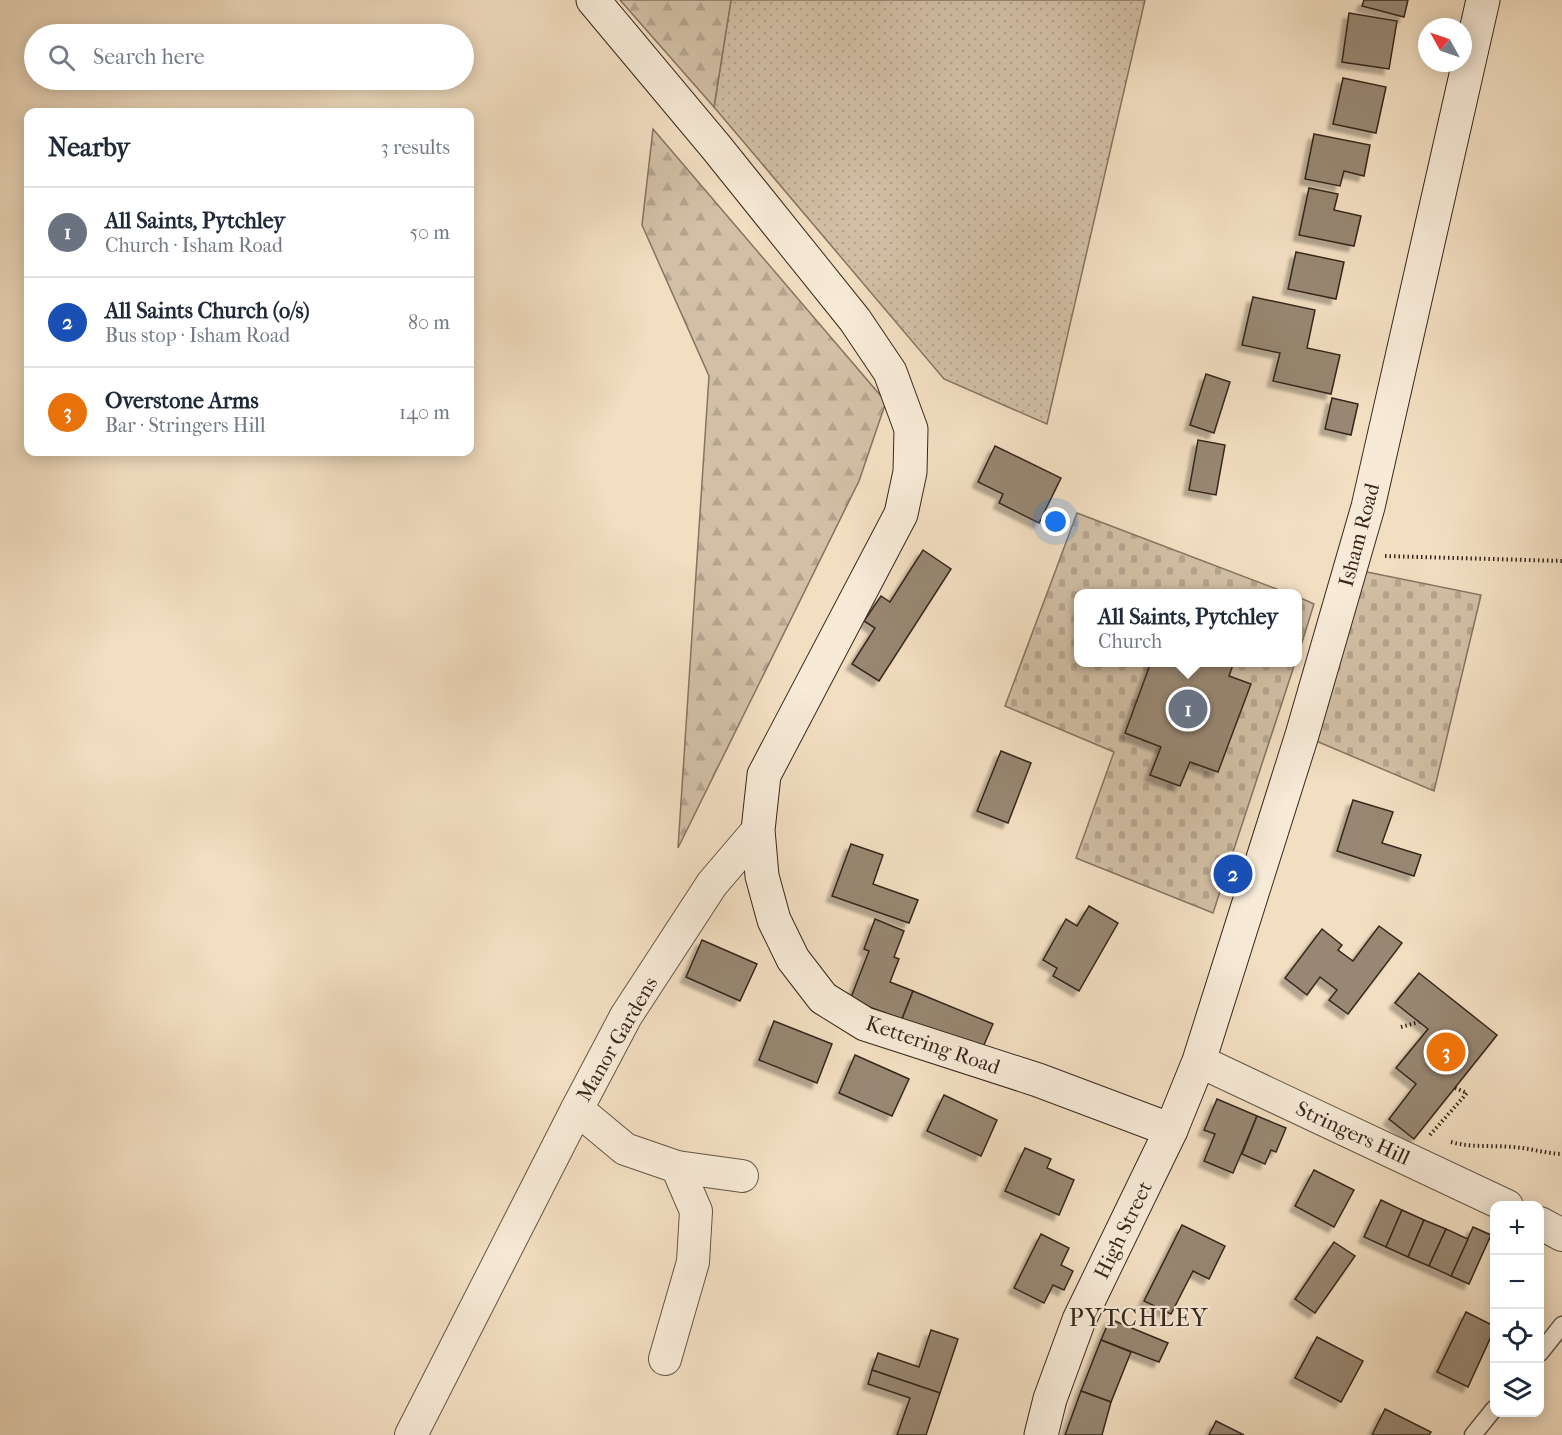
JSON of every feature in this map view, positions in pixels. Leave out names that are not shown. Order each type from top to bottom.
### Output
[{"type":"street","name":"Kettering Road","points":[[593,0],[716,147],[855,320],[890,372],[911,429],[910,472],[901,514],[764,775],[758,830],[762,876],[774,920],[793,959],[823,998],[865,1024],[1038,1080],[1171,1130]]},
{"type":"street","name":"Isham Road","points":[[1198,1061],[1302,735],[1355,555],[1483,0]]},
{"type":"street","name":"Manor Gardens","points":[[742,1176],[677,1167],[625,1149],[577,1109],[626,1016],[699,903],[712,884],[758,830]]},
{"type":"street","name":"High Street","points":[[1041,1435],[1050,1399],[1079,1320],[1171,1130],[1198,1061]]},
{"type":"street","name":"Stringers Hill","points":[[1198,1061],[1496,1201]]},
{"type":"street","points":[[411,1435],[577,1109]]},
{"type":"street","points":[[665,1359],[693,1262],[696,1211],[677,1167]]},
{"type":"street","points":[[1544,1226],[1562,1235]]},
{"type":"lane","points":[[1544,1347],[1562,1324]]},
{"type":"lane","points":[[1473,1435],[1490,1414]]},
{"type":"path","points":[[1355,555],[1562,561]]},
{"type":"path","points":[[1401,1027],[1419,1022]]},
{"type":"path","points":[[1438,1138],[1430,1135],[1467,1093],[1455,1088]]},
{"type":"path","points":[[1446,1140],[1484,1148],[1513,1147],[1560,1154]]},
{"type":"green space","points":[[620,0],[731,0],[714,107]]},
{"type":"green space","points":[[731,0],[1145,0],[1047,424],[944,379],[714,107]]},
{"type":"green space","points":[[653,129],[886,402],[859,481],[678,848],[709,376],[642,225]]},
{"type":"green space","points":[[1077,513],[1276,589],[1074,589],[1074,667],[1294,667],[1213,913],[1076,858],[1114,752],[1005,706]]},
{"type":"green space","points":[[1357,570],[1481,595],[1434,791],[1302,735]]},
{"type":"green space","points":[[1302,599],[1314,604],[1302,642]]},
{"type":"building","points":[[1364,0],[1408,0],[1404,17],[1362,6]]},
{"type":"building","points":[[1349,13],[1397,21],[1389,69],[1342,62]]},
{"type":"building","points":[[1343,78],[1386,87],[1376,133],[1333,124]]},
{"type":"building","points":[[1314,134],[1370,145],[1364,176],[1344,171],[1340,186],[1305,179]]},
{"type":"building","points":[[1309,188],[1338,194],[1334,210],[1361,216],[1354,246],[1299,235]]},
{"type":"building","points":[[1296,252],[1344,262],[1336,299],[1288,289]]},
{"type":"building","points":[[1253,297],[1315,310],[1307,348],[1340,355],[1331,394],[1273,381],[1280,353],[1242,345]]},
{"type":"building","points":[[1206,374],[1230,382],[1214,433],[1190,425]]},
{"type":"building","points":[[1332,398],[1358,404],[1351,435],[1325,429]]},
{"type":"building","points":[[1198,440],[1225,445],[1216,495],[1189,490]]},
{"type":"building","points":[[995,446],[1061,478],[1039,523],[999,503],[1003,494],[978,482]]},
{"type":"building","points":[[923,550],[951,569],[879,681],[852,664],[875,628],[864,621],[881,596],[890,602]]},
{"type":"building","points":[[1149,667],[1232,667],[1229,676],[1251,684],[1218,772],[1190,762],[1180,786],[1150,775],[1161,747],[1125,733]]},
{"type":"building","points":[[1001,751],[1031,763],[1008,823],[977,811]]},
{"type":"building","points":[[1353,800],[1393,812],[1382,843],[1421,855],[1414,876],[1337,851]]},
{"type":"building","points":[[851,844],[883,855],[873,884],[918,900],[909,923],[832,896]]},
{"type":"building","points":[[1089,906],[1118,923],[1079,991],[1053,976],[1057,968],[1043,960],[1066,919],[1077,926]]},
{"type":"building","points":[[875,919],[904,931],[894,957],[899,959],[890,982],[913,991],[902,1019],[850,1000],[869,951],[864,949]]},
{"type":"building","points":[[1379,926],[1402,943],[1348,1014],[1329,1000],[1337,990],[1320,977],[1307,995],[1285,978],[1322,929],[1342,945],[1338,950],[1353,961]]},
{"type":"building","points":[[702,940],[757,964],[740,1001],[686,977]]},
{"type":"building","points":[[1419,973],[1497,1035],[1414,1139],[1389,1119],[1416,1084],[1396,1068],[1428,1029],[1395,1003]]},
{"type":"building","points":[[913,991],[993,1024],[980,1054],[902,1019]]},
{"type":"building","points":[[774,1021],[832,1044],[817,1083],[759,1060]]},
{"type":"building","points":[[855,1055],[909,1079],[892,1116],[839,1093]]},
{"type":"building","points":[[944,1095],[997,1120],[981,1156],[927,1131]]},
{"type":"building","points":[[1217,1099],[1257,1116],[1233,1173],[1204,1161],[1215,1134],[1204,1130]]},
{"type":"building","points":[[1257,1116],[1286,1128],[1276,1152],[1271,1150],[1265,1164],[1242,1154]]},
{"type":"building","points":[[1025,1148],[1051,1159],[1047,1168],[1074,1180],[1059,1215],[1005,1191]]},
{"type":"building","points":[[1314,1170],[1354,1190],[1334,1227],[1295,1206]]},
{"type":"building","points":[[1381,1200],[1402,1210],[1386,1247],[1364,1237]]},
{"type":"building","points":[[1402,1210],[1424,1220],[1408,1257],[1386,1247]]},
{"type":"building","points":[[1424,1220],[1446,1229],[1429,1266],[1408,1257]]},
{"type":"building","points":[[1182,1225],[1225,1246],[1209,1279],[1193,1271],[1171,1314],[1144,1301]]},
{"type":"building","points":[[1473,1227],[1490,1235],[1469,1284],[1451,1276]]},
{"type":"building","points":[[1446,1229],[1468,1239],[1451,1276],[1429,1266]]},
{"type":"building","points":[[1041,1234],[1069,1248],[1061,1265],[1073,1271],[1064,1290],[1053,1285],[1044,1303],[1014,1288]]},
{"type":"building","points":[[1334,1242],[1355,1256],[1315,1313],[1295,1299]]},
{"type":"building","points":[[1466,1312],[1490,1324],[1490,1339],[1468,1387],[1437,1372]]},
{"type":"building","points":[[1110,1319],[1168,1343],[1159,1362],[1101,1340]]},
{"type":"building","points":[[931,1330],[958,1339],[940,1393],[872,1370],[878,1353],[919,1367]]},
{"type":"building","points":[[1317,1337],[1363,1361],[1341,1402],[1295,1378]]},
{"type":"building","points":[[1101,1340],[1131,1352],[1111,1402],[1081,1391]]},
{"type":"building","points":[[872,1370],[940,1393],[926,1435],[897,1435],[910,1398],[868,1384]]},
{"type":"building","points":[[1081,1391],[1111,1402],[1102,1435],[1065,1435]]},
{"type":"building","points":[[1385,1409],[1431,1432],[1429,1435],[1372,1435]]},
{"type":"building","points":[[1216,1421],[1244,1435],[1209,1435]]},
{"type":"place","name":"All Saints, Pytchley","points":[[1188,709]]},
{"type":"place","name":"All Saints Church (o/s)","points":[[1233,874]]},
{"type":"place","name":"Overstone Arms","points":[[1446,1052]]},
{"type":"district","name":"PYTCHLEY","points":[[1139,1318]]}]
